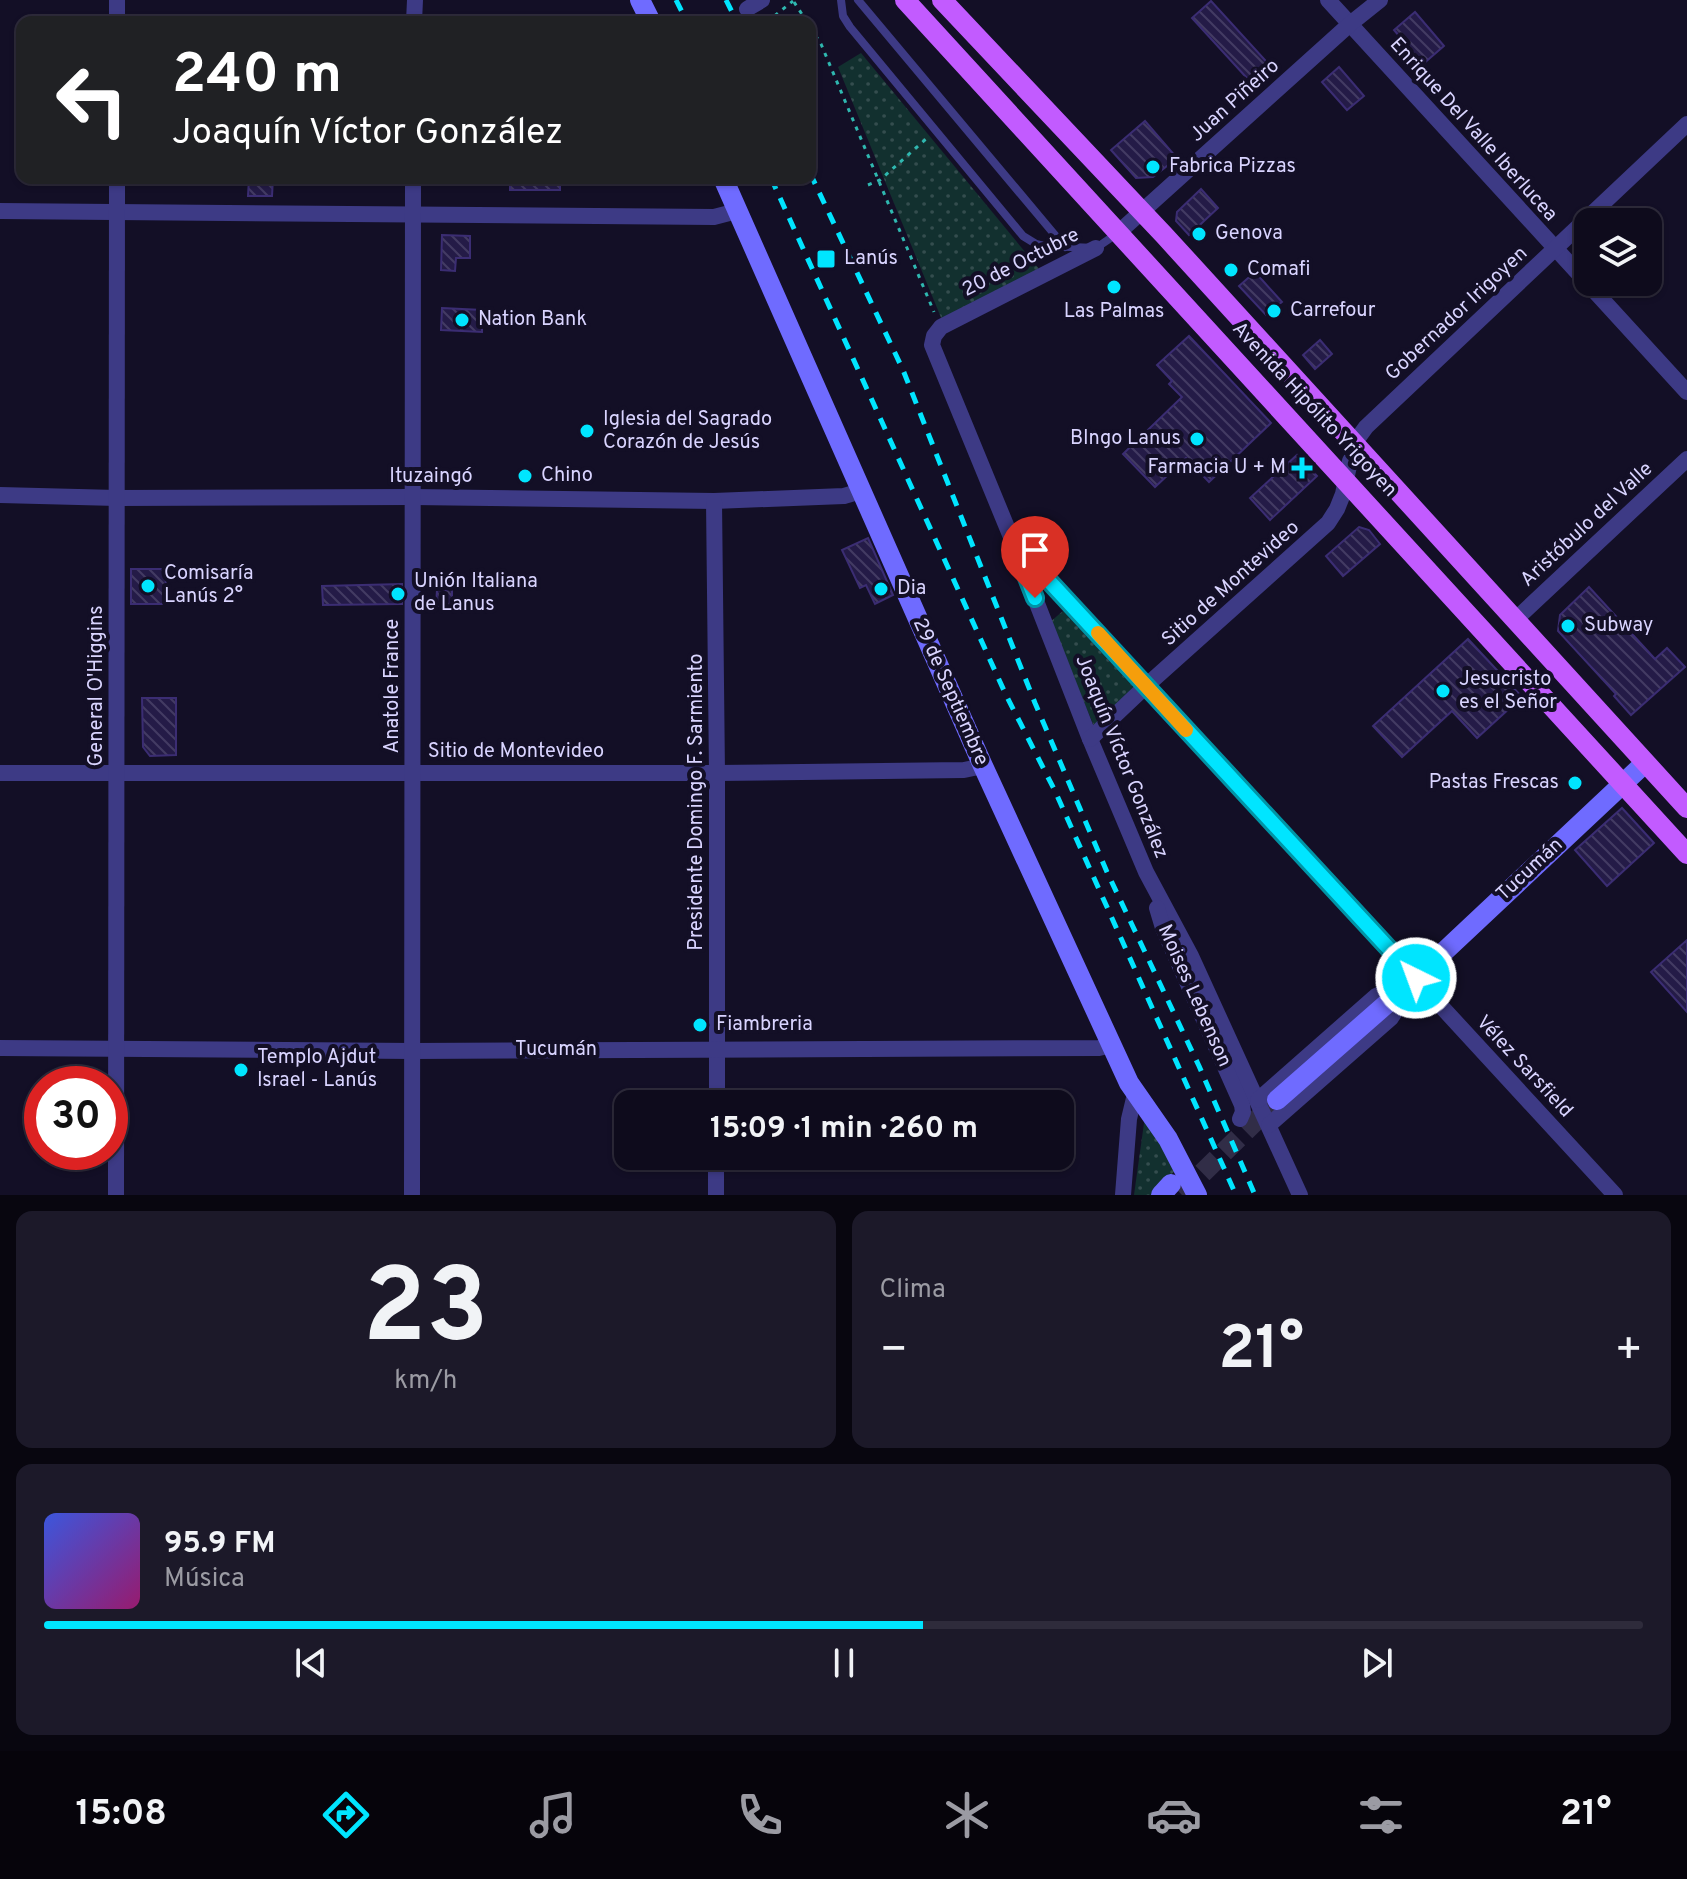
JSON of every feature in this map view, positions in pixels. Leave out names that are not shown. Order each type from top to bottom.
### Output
[{"type":"main road","name":"Avenida Hipólito Yrigoyen","points":[[905,0],[1687,854]]},
{"type":"main road","name":"Avenida Hipólito Yrigoyen","points":[[942,0],[1142,212],[1687,808]]},
{"type":"street","points":[[747,9],[762,0]]},
{"type":"street","name":"Enrique Del Valle Iberlucea","points":[[1328,0],[1687,392]]},
{"type":"street","name":"Juan Piñeiro","points":[[1118,233],[1380,0]]},
{"type":"street","name":"Gobernador Irigoyen","points":[[1347,480],[1358,438],[1366,427],[1687,124]]},
{"type":"street","name":"General O'Higgins","points":[[116,1195],[117,184]]},
{"type":"street","name":"Anatole France","points":[[412,1195],[413,184]]},
{"type":"street","name":"29 de Septiembre","points":[[726,184],[983,766],[1112,1045],[1135,1094],[1168,1139],[1197,1195]]},
{"type":"street","points":[[0,211],[714,217],[737,211]]},
{"type":"street","name":"20 de Octubre","points":[[941,327],[1096,248]]},
{"type":"street","name":"Joaquín Víctor González","points":[[941,327],[932,345],[1090,739],[1146,872],[1268,1100],[1269,1125],[1300,1195]]},
{"type":"street","name":"Aristóbulo del Valle","points":[[1515,620],[1687,459]]},
{"type":"street","name":"Sitio de Montevideo","points":[[1090,739],[1321,531],[1337,509],[1347,480]]},
{"type":"street","name":"Ituzaingó","points":[[0,495],[714,501],[844,496],[861,491]]},
{"type":"street","name":"Presidente Domingo F. Sarmiento","points":[[714,501],[717,1090]]},
{"type":"street","name":"Vélez Sarsfield","points":[[1013,542],[1615,1195]]},
{"type":"street","name":"Tucumán","points":[[1269,1125],[1391,1018],[1416,978],[1645,763]]},
{"type":"street","name":"Sitio de Montevideo","points":[[0,773],[717,773],[964,770],[983,766]]},
{"type":"street","name":"Moises Lebenson","points":[[1146,872],[1163,928],[1242,1105],[1240,1119]]},
{"type":"street","points":[[1268,1100],[1416,978]]},
{"type":"street","name":"Tucumán","points":[[0,1048],[413,1051],[1083,1048],[1112,1045]]},
{"type":"street","points":[[1123,1195],[1129,1119],[1135,1094]]},
{"type":"street","points":[[716,1170],[716,1195]]},
{"type":"lane","points":[[841,0],[843,16],[850,27],[1023,236],[1036,244],[1096,248]]},
{"type":"lane","points":[[858,0],[1065,247]]},
{"type":"lane","name":"20 de Octubre","points":[[1096,248],[1118,233]]},
{"type":"path","points":[[774,16],[793,0]]},
{"type":"path","points":[[816,36],[941,327]]},
{"type":"path","points":[[868,185],[880,180]]},
{"type":"green space","points":[[861,53],[1040,270],[942,320],[838,67]]},
{"type":"green space","points":[[1063,611],[1135,689],[1094,726],[1050,622]]},
{"type":"green space","points":[[1145,1116],[1175,1171],[1151,1195],[1134,1195]]},
{"type":"building","points":[[1211,1],[1275,71],[1256,88],[1192,18]]},
{"type":"building","points":[[1415,12],[1444,46],[1423,64],[1394,30]]},
{"type":"building","points":[[1339,67],[1364,96],[1347,110],[1322,82]]},
{"type":"building","points":[[1145,121],[1177,158],[1153,177],[1136,178],[1111,150]]},
{"type":"building","points":[[249,184],[273,184],[272,196],[248,196]]},
{"type":"building","points":[[510,184],[560,184],[560,190],[510,190]]},
{"type":"building","points":[[1201,189],[1218,208],[1189,235],[1176,221],[1177,212]]},
{"type":"building","points":[[442,235],[470,236],[470,258],[456,258],[455,271],[441,270]]},
{"type":"building","points":[[1255,272],[1282,302],[1266,315],[1239,286]]},
{"type":"building","name":"Nation Bank","points":[[442,308],[482,310],[482,332],[441,330]]},
{"type":"building","name":"BIngo Lanus","points":[[1189,336],[1271,423],[1209,482],[1186,458],[1155,487],[1123,454],[1182,397],[1157,365]]},
{"type":"building","points":[[1320,340],[1332,354],[1315,369],[1303,355]]},
{"type":"building","points":[[1297,455],[1317,476],[1270,520],[1250,498]]},
{"type":"building","points":[[1359,527],[1369,530],[1380,544],[1343,576],[1326,556]]},
{"type":"building","points":[[868,538],[893,595],[875,604],[866,585],[860,588],[842,550]]},
{"type":"building","name":"Comisaría Lanús 2°","points":[[131,569],[166,569],[165,604],[131,604]]},
{"type":"building","points":[[402,584],[402,604],[323,605],[322,586]]},
{"type":"building","points":[[1589,587],[1655,659],[1667,648],[1685,667],[1631,715],[1614,696],[1616,694],[1558,631],[1560,615]]},
{"type":"building","points":[[437,590],[452,590],[452,606],[436,606]]},
{"type":"building","name":"Jesucristo es el Señor","points":[[1468,639],[1522,697],[1477,738],[1452,711],[1402,757],[1373,726]]},
{"type":"building","points":[[142,698],[176,698],[176,755],[150,756],[143,747]]},
{"type":"building","points":[[1622,808],[1654,843],[1607,886],[1575,850]]},
{"type":"building","points":[[1687,940],[1687,1012],[1651,972]]},
{"type":"tunnel","points":[[1181,1194],[1277,1100]]},
{"type":"railway","points":[[676,0],[684,16]]},
{"type":"railway","points":[[726,0],[734,16]]},
{"type":"railway","points":[[774,184],[1006,695],[1055,791],[1236,1195]]},
{"type":"railway","points":[[815,184],[903,370],[1035,703],[1107,872],[1199,1066],[1255,1195]]},
{"type":"slow traffic","points":[[1098,633],[1186,730]]},
{"type":"place","name":"Fabrica Pizzas","points":[[1153,167]]},
{"type":"place","name":"Genova","points":[[1199,234]]},
{"type":"place","name":"Lanús","points":[[826,259]]},
{"type":"place","name":"Comafi","points":[[1231,270]]},
{"type":"place","name":"Las Palmas","points":[[1114,287]]},
{"type":"place","name":"Carrefour","points":[[1274,311]]},
{"type":"place","name":"Nation Bank","points":[[462,320]]},
{"type":"place","name":"Iglesia del Sagrado Corazón de Jesús","points":[[587,431]]},
{"type":"place","name":"BIngo Lanus","points":[[1197,439]]},
{"type":"place","name":"Farmacia U + M","points":[[1302,468]]},
{"type":"place","name":"Chino","points":[[525,476]]},
{"type":"place","name":"Comisaría Lanús 2°","points":[[148,586]]},
{"type":"place","name":"Dia","points":[[881,589]]},
{"type":"place","name":"Unión Italiana de Lanus","points":[[398,594]]},
{"type":"place","name":"Subway","points":[[1568,626]]},
{"type":"place","name":"Jesucristo es el Señor","points":[[1443,691]]},
{"type":"place","name":"Pastas Frescas","points":[[1575,783]]},
{"type":"place","name":"Fiambreria","points":[[700,1025]]},
{"type":"place","name":"Templo Ajdut Israel - Lanús","points":[[241,1070]]},
{"type":"route","points":[[1035,598],[1013,542],[1416,978]]}]
